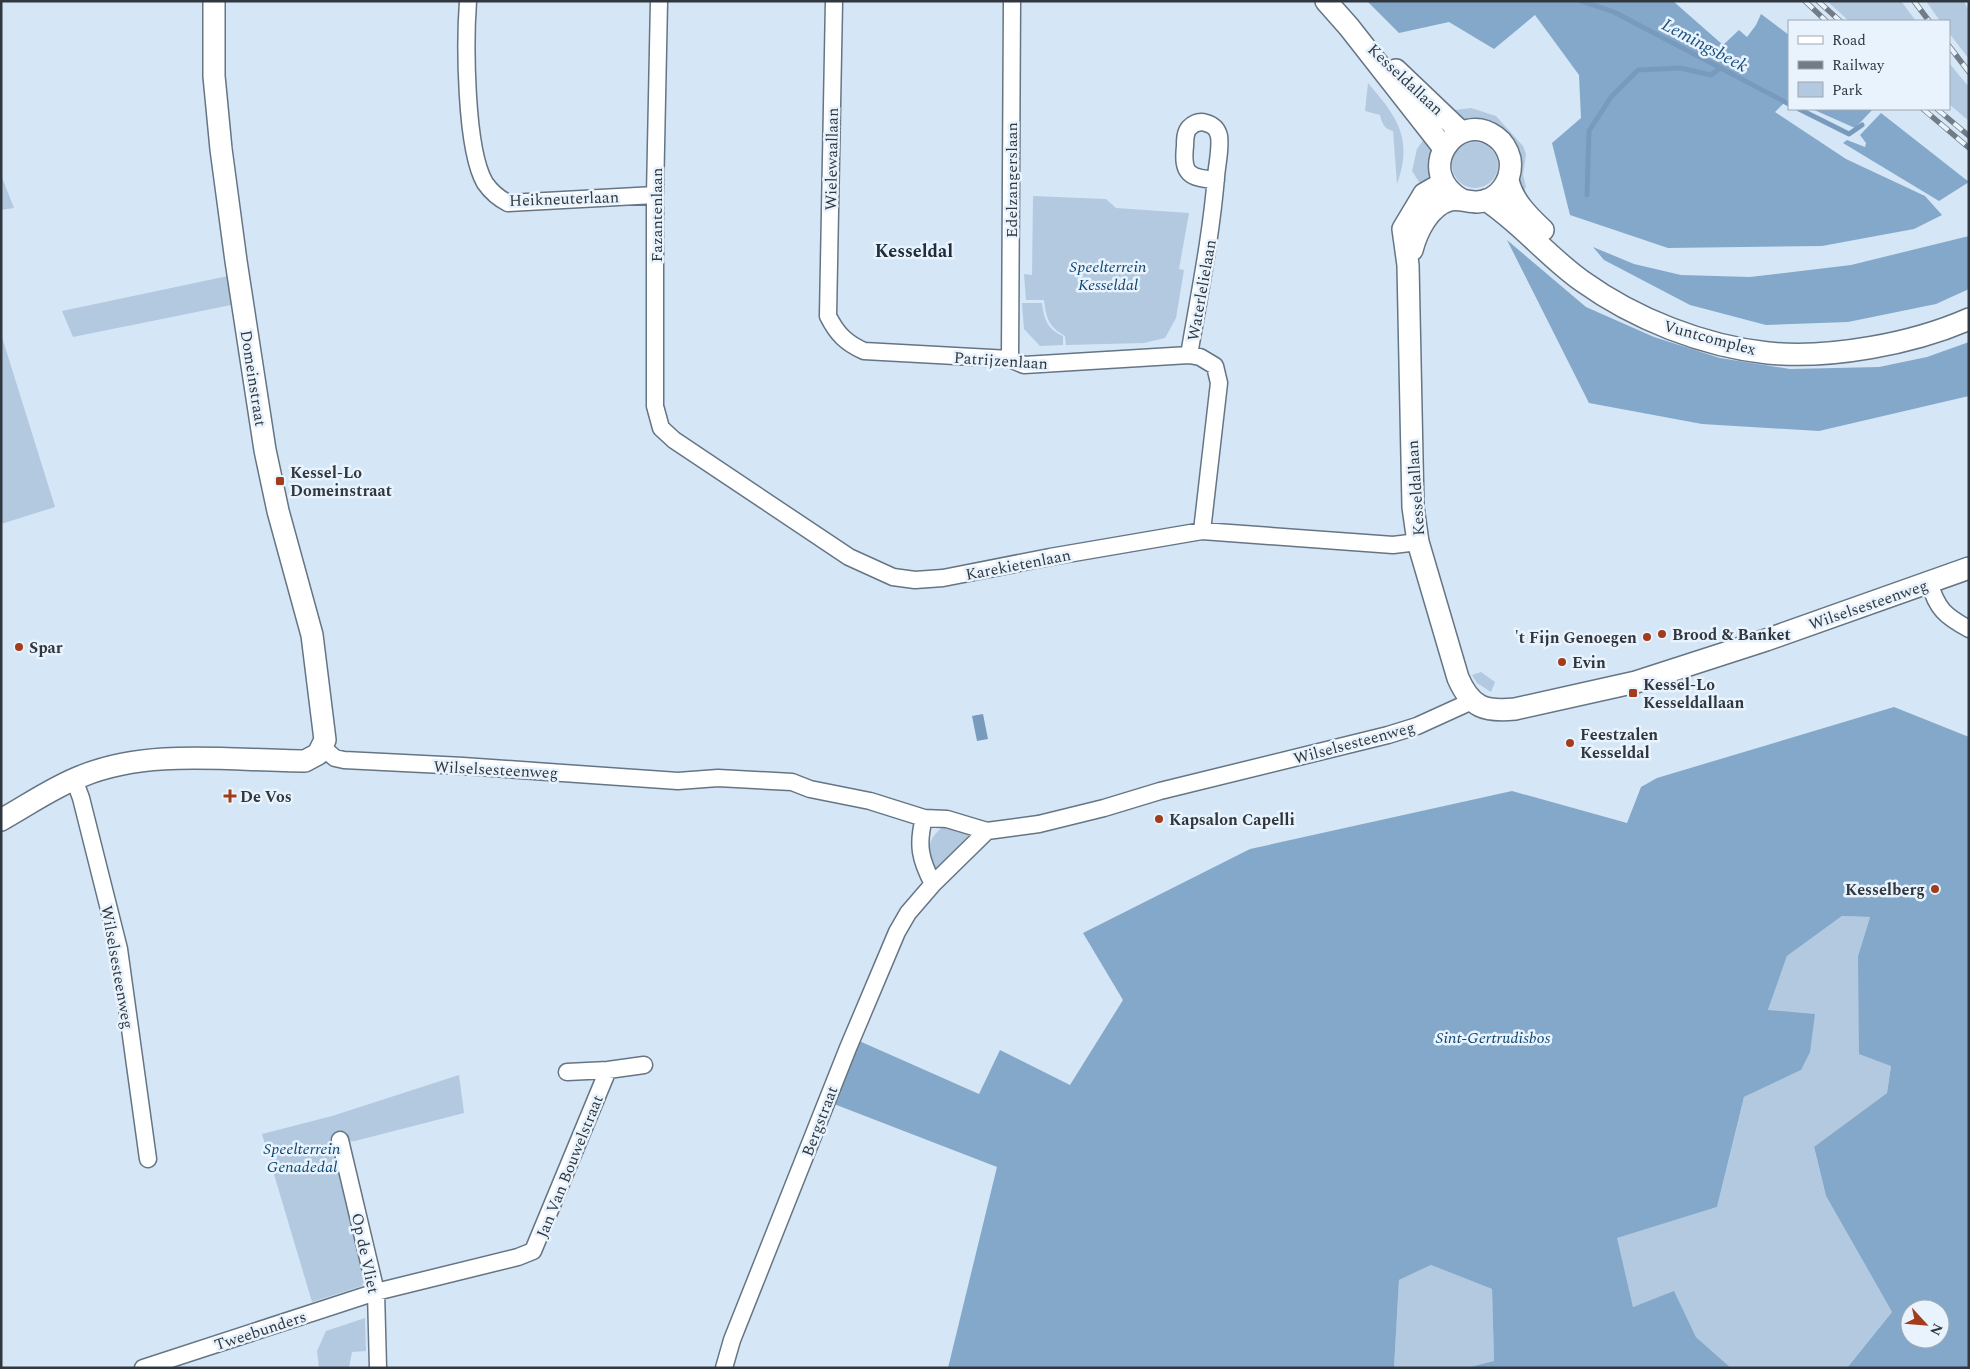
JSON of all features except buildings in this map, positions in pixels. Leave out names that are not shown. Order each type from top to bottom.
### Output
[{"type":"street","name":"Domeinstraat","points":[[214,1],[215,85],[221,148],[236,261],[265,450],[278,511],[312,635],[324,727],[325,740],[322,748]]},
{"type":"street","name":"Heikneuterlaan","points":[[468,1],[465,46],[474,146],[484,182],[495,196],[508,203],[655,195]]},
{"type":"street","name":"Fazantenlaan","points":[[659,1],[655,195],[655,406],[661,428]]},
{"type":"street","name":"Wielewaallaan","points":[[828,316],[834,1]]},
{"type":"street","name":"Edelzangerslaan","points":[[1010,359],[1012,1]]},
{"type":"street","name":"Kesseldallaan","points":[[1326,1],[1349,27],[1443,147]]},
{"type":"street","name":"Kesseldallaan","points":[[1349,27],[1461,132]]},
{"type":"street","points":[[1462,200],[1452,194],[1443,183],[1439,163],[1443,147],[1461,132],[1472,130],[1484,131],[1499,140],[1509,156],[1511,167],[1508,180],[1502,189],[1486,200]]},
{"type":"street","name":"Waterlelielaan","points":[[1202,531],[1219,383],[1215,366],[1200,357],[1190,355],[1210,236],[1216,180]]},
{"type":"street","name":"Vuntcomplex","points":[[1508,180],[1510,190],[1525,213],[1565,252],[1597,276],[1633,298],[1711,329],[1763,339],[1816,342],[1903,330],[1941,319],[1969,306]]},
{"type":"street","name":"Kesseldallaan","points":[[1443,183],[1424,194],[1403,229],[1408,265],[1412,507],[1418,542],[1458,678],[1472,701]]},
{"type":"street","name":"Kesseldallaan","points":[[1408,265],[1416,235],[1423,223],[1437,208],[1449,200],[1474,202],[1486,200]]},
{"type":"street","name":"Vuntcomplex","points":[[1486,200],[1505,213],[1556,261],[1609,298],[1661,325],[1714,342],[1768,352],[1840,352],[1906,341],[1969,319]]},
{"type":"street","name":"Patrijzenlaan","points":[[828,316],[839,336],[848,344],[864,351],[1010,359],[1024,365],[1190,355]]},
{"type":"street","name":"Karekietenlaan","points":[[661,428],[674,440],[849,557],[894,577],[915,580],[944,578],[1050,557],[1202,531],[1393,545],[1418,542]]},
{"type":"street","name":"Wilselsesteenweg","points":[[322,748],[335,758],[344,760],[678,781],[718,778],[792,782],[810,789],[870,801],[924,818],[947,819],[987,831],[1048,822],[1160,791],[1388,735],[1417,726],[1472,701],[1484,708],[1498,711],[1636,682],[1766,640],[1969,568]]},
{"type":"street","points":[[1930,582],[1937,605],[1953,621],[1969,629]]},
{"type":"street","points":[[1,820],[74,779],[122,763],[150,759],[304,761],[315,757],[322,748]]},
{"type":"street","name":"Wilselsesteenweg","points":[[74,779],[81,798],[119,949],[148,1159]]},
{"type":"street","points":[[924,818],[919,840],[924,868],[933,884],[987,831]]},
{"type":"street","name":"Bergstraat","points":[[724,1368],[888,950],[908,913],[933,884]]},
{"type":"street","name":"Jan Van Bouwelstraat","points":[[567,1072],[644,1066]]},
{"type":"street","name":"Jan Van Bouwelstraat","points":[[376,1292],[518,1257],[533,1251],[608,1070]]},
{"type":"street","name":"Op de Vliet","points":[[340,1140],[376,1292],[378,1368]]},
{"type":"street","name":"Tweebunders","points":[[143,1368],[376,1292]]},
{"type":"green space","points":[[1367,1],[1673,1],[1723,45],[1739,30],[1747,37],[1761,14],[1788,34],[1788,99],[1775,112],[1846,159],[1925,196],[1942,215],[1914,229],[1822,246],[1668,248],[1570,215],[1552,143],[1581,118],[1579,75],[1535,15],[1494,49],[1449,22],[1399,33]]},
{"type":"green space","points":[[1827,1],[1901,1],[1915,20],[1848,20]]},
{"type":"green space","points":[[1926,1],[1964,1],[1969,12],[1969,59],[1950,34],[1950,20],[1939,20]]},
{"type":"green space","points":[[1950,64],[1969,87],[1969,121],[1950,105]]},
{"type":"green space","points":[[1368,83],[1395,118],[1400,129],[1403,141],[1403,154],[1402,168],[1397,184],[1393,131],[1387,129],[1380,115],[1365,111]]},
{"type":"green space","points":[[1471,108],[1496,116],[1523,146],[1526,154],[1523,175],[1526,187],[1522,193],[1516,184],[1518,168],[1453,113],[1455,110]]},
{"type":"green space","points":[[1814,110],[1872,110],[1855,128]]},
{"type":"green space","points":[[1881,113],[1969,182],[1939,201],[1843,143],[1847,140],[1865,147],[1866,143],[1860,135]]},
{"type":"green space","points":[[1426,136],[1433,156],[1429,175],[1423,188],[1412,171],[1417,149]]},
{"type":"green space","points":[[1475,142],[1488,146],[1494,152],[1498,165],[1494,178],[1488,184],[1475,188],[1462,184],[1456,178],[1452,165],[1456,152],[1462,146]]},
{"type":"green space","points":[[1,175],[14,208],[1,210]]},
{"type":"green space","name":"Speelterrein Kesseldal","points":[[1033,196],[1106,199],[1116,208],[1189,213],[1179,269],[1184,270],[1176,318],[1165,338],[1144,343],[1066,345],[1065,336],[1055,329],[1049,321],[1044,300],[1026,300],[1024,274],[1032,275]]},
{"type":"green space","points":[[1969,236],[1969,289],[1936,304],[1848,322],[1766,325],[1690,305],[1604,260],[1593,247],[1634,264],[1681,275],[1750,277],[1851,265]]},
{"type":"green space","points":[[1507,240],[1586,307],[1654,337],[1720,358],[1790,369],[1879,367],[1927,357],[1969,342],[1969,396],[1819,431],[1702,424],[1589,403]]},
{"type":"green space","points":[[228,276],[231,305],[73,337],[62,311]]},
{"type":"green space","points":[[1022,303],[1042,303],[1047,323],[1053,330],[1063,336],[1063,345],[1040,346],[1024,329]]},
{"type":"green space","points":[[1,334],[55,507],[1,524]]},
{"type":"green space","points":[[1481,672],[1495,682],[1491,692],[1477,683],[1472,675]]},
{"type":"green space","name":"Sint-Gertrudisbos","points":[[1894,707],[1969,737],[1969,1368],[1847,1368],[1892,1312],[1826,1196],[1814,1147],[1887,1093],[1891,1066],[1859,1054],[1858,956],[1870,917],[1842,916],[1787,956],[1768,1010],[1815,1014],[1810,1052],[1801,1070],[1744,1097],[1717,1207],[1617,1238],[1633,1307],[1674,1291],[1696,1337],[1731,1368],[1467,1368],[1494,1361],[1492,1289],[1431,1265],[1399,1280],[1394,1368],[948,1368],[997,1167],[834,1104],[857,1040],[979,1094],[1000,1050],[1070,1085],[1123,1000],[1083,933],[1250,849],[1512,791],[1627,823],[1641,787],[1657,778]]},
{"type":"green space","points":[[947,825],[973,831],[933,873],[928,860],[929,846],[936,834]]},
{"type":"green space","name":"Kesselberg","points":[[1842,916],[1870,917],[1858,956],[1891,1066],[1887,1093],[1814,1148],[1826,1196],[1892,1312],[1847,1368],[1731,1368],[1696,1337],[1674,1292],[1633,1307],[1616,1238],[1717,1207],[1744,1097],[1801,1070],[1768,1010],[1787,956]]},
{"type":"green space","name":"Speelterrein Genadedal","points":[[459,1075],[464,1113],[355,1141],[331,1143],[365,1278],[362,1286],[312,1302],[262,1134],[332,1116]]},
{"type":"green space","points":[[1431,1265],[1492,1289],[1494,1362],[1467,1368],[1394,1368],[1399,1280]]},
{"type":"green space","points":[[365,1318],[366,1351],[352,1352],[349,1368],[319,1368],[317,1351],[326,1331]]},
{"type":"shaded area","points":[[983,714],[988,739],[977,741],[972,716]]},
{"type":"waterway","name":"Lemingsbeek","points":[[1581,1],[1614,12],[1788,103]]},
{"type":"waterway","points":[[1587,195],[1589,131],[1611,97],[1638,70],[1680,68],[1711,75],[1720,68]]},
{"type":"waterway","name":"Lemingsbeek","points":[[1801,110],[1849,134],[1862,125]]},
{"type":"railway","points":[[1805,1],[1825,20]]},
{"type":"railway","points":[[1818,1],[1839,20]]},
{"type":"railway","points":[[1914,1],[1928,20]]},
{"type":"railway","points":[[1950,47],[1969,72]]},
{"type":"railway","points":[[1924,110],[1969,148]]},
{"type":"railway","points":[[1938,110],[1969,136]]},
{"type":"place","name":"Kessel-Lo Domeinstraat","points":[[280,481]]},
{"type":"place","name":"Brood & Banket","points":[[1662,634]]},
{"type":"place","name":"'t Fijn Genoegen","points":[[1647,637]]},
{"type":"place","name":"Spar","points":[[19,647]]},
{"type":"place","name":"Evin","points":[[1562,662]]},
{"type":"place","name":"Kessel-Lo Kesseldallaan","points":[[1633,693]]},
{"type":"place","name":"Feestzalen Kesseldal","points":[[1570,743]]},
{"type":"place","name":"De Vos","points":[[230,796]]},
{"type":"place","name":"Kapsalon Capelli","points":[[1159,819]]},
{"type":"place","name":"Kesselberg","points":[[1935,889]]},
{"type":"district","name":"Kesseldal","points":[[914,251]]}]
